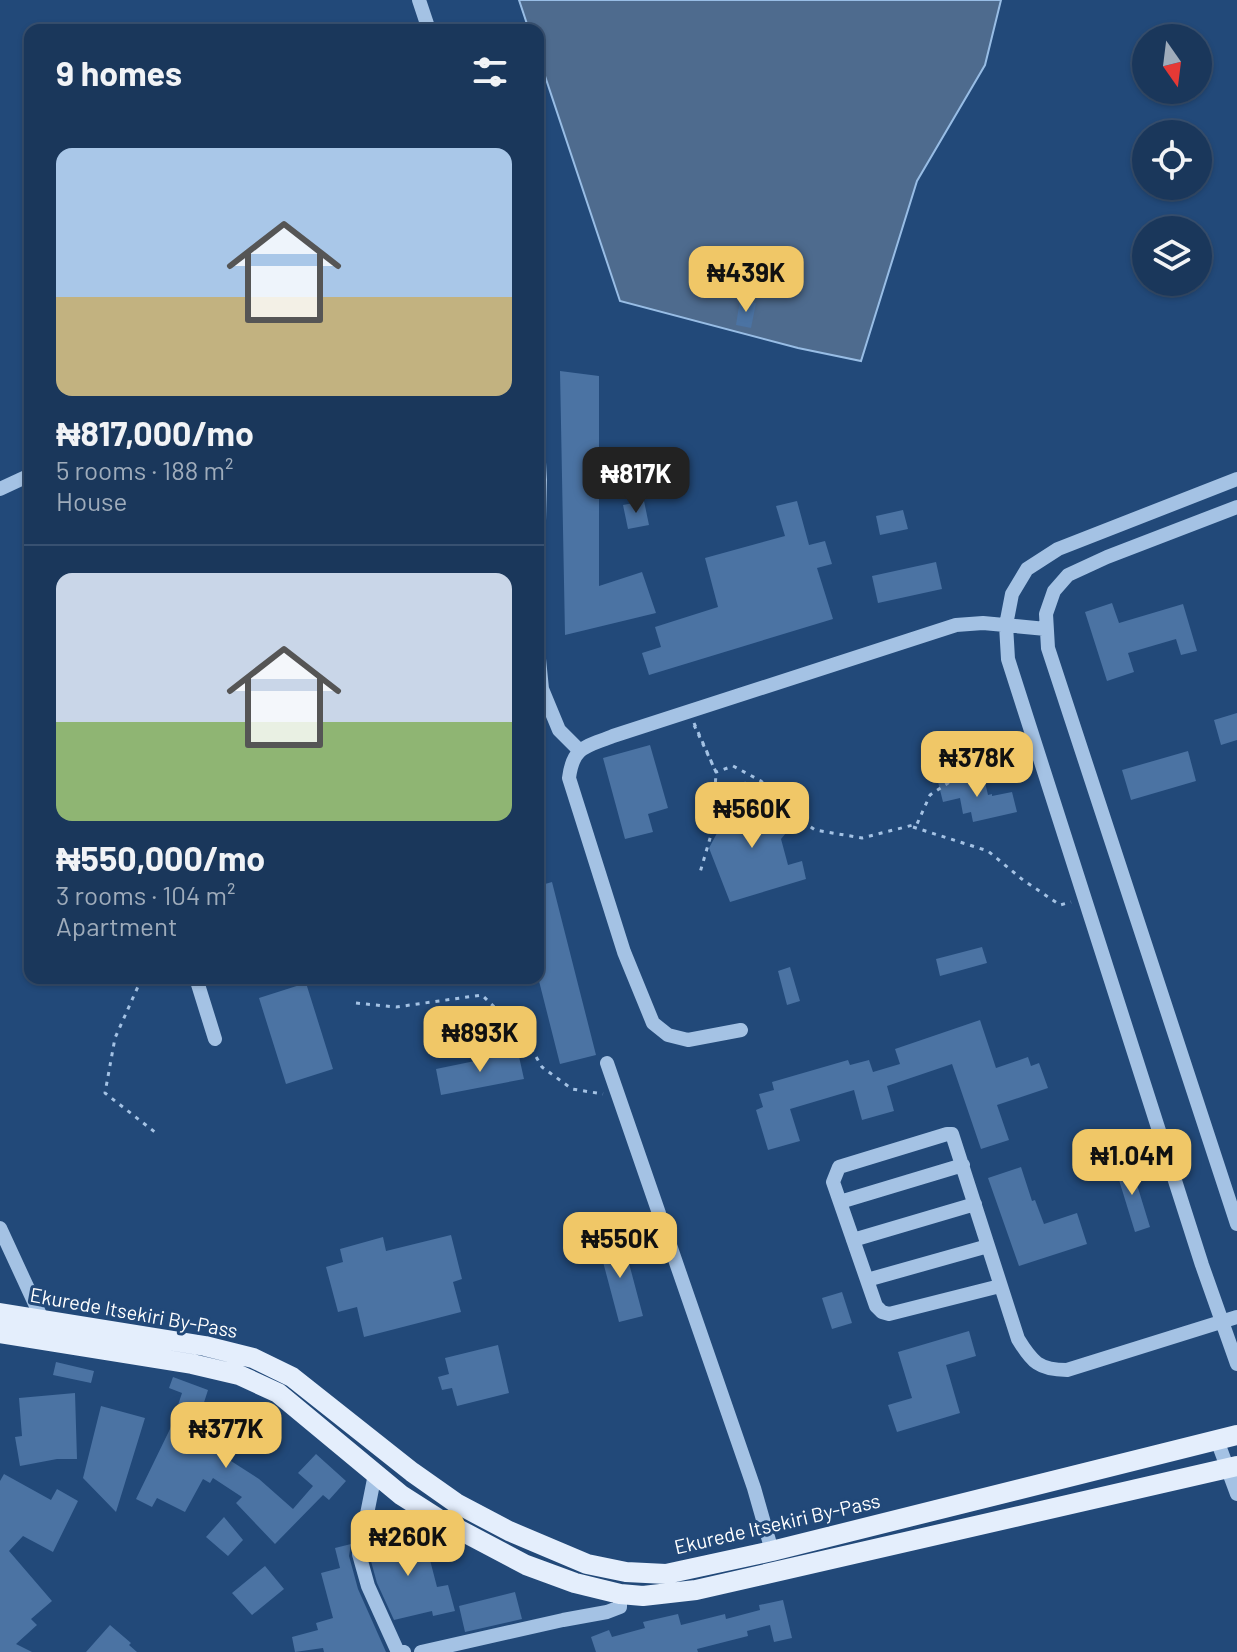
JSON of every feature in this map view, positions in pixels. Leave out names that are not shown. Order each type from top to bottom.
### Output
[{"type":"main road","name":"Ekurede Itsekiri By-Pass","points":[[0,1313],[205,1346],[253,1358],[304,1386],[456,1503],[509,1531],[587,1564],[626,1572],[666,1574],[772,1551],[1227,1437]]},
{"type":"main road","name":"Ekurede Itsekiri By-Pass","points":[[0,1333],[192,1364],[239,1375],[278,1393],[375,1474],[437,1518],[526,1565],[575,1583],[620,1594],[643,1596],[696,1590],[1232,1468]]},
{"type":"street","points":[[419,0],[427,24]]},
{"type":"street","points":[[0,489],[24,478]]},
{"type":"street","points":[[1237,479],[1058,549],[1027,569],[1012,594],[1006,625],[1008,659],[1237,1364]]},
{"type":"street","points":[[1237,507],[1068,575],[1054,591],[1046,614],[1048,648],[1237,1224]]},
{"type":"street","points":[[741,1030],[688,1040],[668,1035],[653,1023],[624,952],[569,778],[571,760],[579,750],[689,711],[956,625],[983,623],[1046,629]]},
{"type":"street","points":[[544,694],[559,730],[579,750]]},
{"type":"street","points":[[198,984],[215,1039]]},
{"type":"street","points":[[607,1063],[754,1488],[772,1551]]},
{"type":"street","points":[[1000,1286],[885,1314],[876,1306],[840,1202],[834,1178],[844,1163],[947,1134],[954,1137],[1018,1339],[1030,1359],[1047,1370],[1067,1370],[1237,1317]]},
{"type":"street","points":[[840,1202],[963,1165]]},
{"type":"street","points":[[853,1240],[975,1204]]},
{"type":"street","points":[[0,1228],[42,1319]]},
{"type":"street","points":[[867,1280],[988,1246]]},
{"type":"street","points":[[1227,1437],[1237,1494]]},
{"type":"street","points":[[375,1474],[359,1554],[368,1586],[391,1637],[397,1650],[404,1652]]},
{"type":"street","points":[[431,1651],[607,1612],[620,1607],[620,1594]]},
{"type":"path","points":[[689,711],[716,772],[713,828],[699,876]]},
{"type":"path","points":[[716,772],[733,766],[761,781],[785,809],[815,830],[862,838],[917,824],[930,795],[954,779],[1039,755]]},
{"type":"path","points":[[909,826],[988,851],[1060,905],[1086,898]]},
{"type":"path","points":[[139,984],[115,1038],[105,1093],[156,1133]]},
{"type":"path","points":[[356,1003],[396,1007],[482,995],[524,1036],[542,1067],[572,1089],[619,1096]]},
{"type":"water","points":[[519,0],[1001,0],[985,65],[917,181],[861,361],[798,348],[620,301],[544,73],[544,24],[527,24]]},
{"type":"building","points":[[740,300],[756,303],[751,328],[736,325]]},
{"type":"building","points":[[560,371],[599,376],[599,586],[642,572],[656,613],[565,635]]},
{"type":"building","points":[[644,501],[649,525],[628,529],[623,505]]},
{"type":"building","points":[[797,501],[809,545],[825,541],[832,564],[817,568],[833,619],[649,675],[642,653],[661,647],[655,627],[718,607],[705,558],[785,536],[776,506]]},
{"type":"building","points":[[903,510],[908,529],[880,535],[876,516]]},
{"type":"building","points":[[936,562],[942,589],[878,603],[872,576]]},
{"type":"building","points":[[1112,603],[1119,623],[1183,604],[1197,651],[1181,655],[1176,639],[1128,653],[1134,672],[1107,681],[1085,612]]},
{"type":"building","points":[[1237,713],[1237,740],[1221,745],[1214,720]]},
{"type":"building","points":[[650,745],[668,808],[648,814],[653,832],[625,839],[603,758]]},
{"type":"building","points":[[1188,751],[1196,781],[1131,800],[1122,770]]},
{"type":"building","points":[[963,776],[965,783],[984,778],[988,795],[1012,792],[1017,812],[973,822],[971,812],[963,814],[960,798],[943,802],[938,782]]},
{"type":"building","points":[[745,781],[786,833],[781,839],[788,865],[802,861],[806,879],[730,902],[709,848]]},
{"type":"building","points":[[552,882],[596,1055],[560,1064],[540,984],[544,984],[544,884]]},
{"type":"building","points":[[982,947],[987,963],[940,976],[936,959]]},
{"type":"building","points":[[790,967],[800,1001],[787,1005],[778,971]]},
{"type":"building","points":[[306,984],[333,1069],[286,1084],[259,998]]},
{"type":"building","points":[[980,1020],[996,1068],[1028,1057],[1031,1066],[1039,1063],[1048,1088],[997,1105],[1009,1140],[981,1149],[952,1064],[887,1086],[894,1111],[862,1120],[854,1090],[790,1109],[800,1141],[768,1150],[756,1110],[763,1107],[759,1094],[774,1090],[772,1082],[848,1060],[850,1065],[869,1060],[873,1072],[900,1064],[895,1049]]},
{"type":"building","points":[[518,1052],[524,1079],[441,1095],[436,1069]]},
{"type":"building","points":[[1097,1130],[1106,1156],[1094,1160],[1085,1134]]},
{"type":"building","points":[[1130,1162],[1150,1227],[1135,1232],[1115,1167]]},
{"type":"building","points":[[1021,1167],[1032,1201],[1035,1200],[1044,1224],[1077,1213],[1087,1244],[1019,1266],[988,1178]]},
{"type":"building","points":[[451,1235],[462,1279],[453,1282],[461,1312],[364,1337],[357,1307],[338,1312],[326,1267],[343,1262],[340,1249],[383,1237],[386,1251]]},
{"type":"building","points":[[622,1237],[643,1316],[619,1322],[598,1243]]},
{"type":"building","points":[[842,1292],[852,1323],[832,1329],[822,1298]]},
{"type":"building","points":[[969,1331],[976,1356],[946,1365],[960,1413],[897,1432],[888,1405],[912,1398],[898,1352]]},
{"type":"building","points":[[498,1345],[509,1393],[457,1406],[452,1388],[442,1390],[438,1377],[449,1374],[445,1358]]},
{"type":"building","points":[[56,1362],[94,1371],[91,1383],[53,1375]]},
{"type":"building","points":[[173,1377],[208,1390],[192,1440],[211,1452],[237,1413],[255,1425],[231,1461],[259,1479],[293,1509],[313,1486],[298,1473],[316,1454],[346,1481],[329,1500],[323,1495],[275,1544],[236,1503],[242,1497],[213,1478],[210,1483],[203,1479],[185,1512],[157,1498],[152,1507],[136,1499],[170,1429],[182,1393],[169,1388]]},
{"type":"building","points":[[75,1393],[77,1459],[57,1459],[20,1466],[15,1437],[22,1436],[19,1398]]},
{"type":"building","points":[[101,1406],[145,1418],[116,1512],[83,1478]]},
{"type":"building","points":[[4,1474],[51,1500],[57,1489],[78,1501],[53,1552],[23,1536],[9,1551],[52,1601],[31,1619],[37,1625],[16,1644],[32,1652],[0,1652],[0,1481]]},
{"type":"building","points":[[224,1517],[243,1540],[228,1556],[206,1537]]},
{"type":"building","points":[[418,1533],[437,1587],[448,1585],[455,1611],[433,1616],[432,1611],[394,1620],[377,1583],[369,1554],[371,1543]]},
{"type":"building","points":[[351,1544],[349,1556],[358,1589],[386,1652],[324,1652],[323,1648],[295,1652],[292,1637],[318,1630],[316,1623],[333,1618],[321,1573],[340,1568],[335,1548]]},
{"type":"building","points":[[265,1566],[284,1589],[252,1615],[232,1593]]},
{"type":"building","points":[[515,1592],[522,1619],[465,1632],[459,1606]]},
{"type":"building","points":[[783,1600],[792,1638],[774,1642],[770,1625],[747,1631],[748,1636],[697,1649],[698,1652],[596,1652],[591,1637],[609,1630],[612,1637],[645,1628],[643,1622],[678,1614],[681,1625],[725,1614],[726,1619],[760,1610],[759,1605]]},
{"type":"building","points":[[110,1625],[131,1643],[129,1645],[137,1652],[86,1652]]}]
